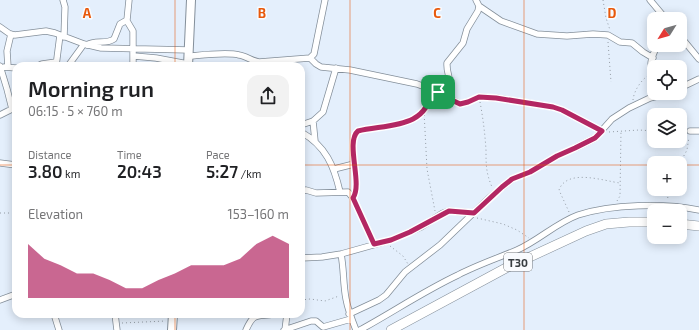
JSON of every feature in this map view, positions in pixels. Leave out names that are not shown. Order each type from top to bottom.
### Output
[{"type":"main road","name":"T30","points":[[391,330],[506,268],[586,231],[606,224],[647,222]]},
{"type":"main road","points":[[687,225],[699,226]]},
{"type":"street","points":[[56,62],[62,36],[65,7],[63,0]]},
{"type":"street","points":[[129,0],[127,21],[133,31],[133,62]]},
{"type":"street","points":[[188,59],[191,0]]},
{"type":"street","points":[[280,62],[310,58],[314,54],[325,0]]},
{"type":"street","points":[[476,0],[479,6],[501,21],[536,34],[567,36],[594,34],[610,36],[620,42],[632,43],[653,58],[655,52]]},
{"type":"street","points":[[650,0],[659,12]]},
{"type":"street","points":[[433,90],[446,85],[448,82],[449,75],[447,62],[463,43],[465,34],[478,11],[479,6]]},
{"type":"street","points":[[71,62],[85,44],[94,41],[108,42],[113,40],[116,37],[121,23],[127,21]]},
{"type":"street","points":[[0,27],[11,34],[30,34],[46,31],[101,48],[133,49],[188,59]]},
{"type":"street","points":[[8,67],[7,51],[11,34]]},
{"type":"street","points":[[687,44],[699,59]]},
{"type":"street","points":[[134,56],[188,59],[237,54],[255,61],[264,62]]},
{"type":"street","points":[[310,58],[318,66],[350,70],[417,84],[433,90],[460,104],[479,97],[496,98],[553,107],[562,110],[601,132]]},
{"type":"street","points":[[11,110],[7,88],[0,66],[12,68]]},
{"type":"street","points":[[305,124],[313,121],[323,112],[336,68]]},
{"type":"street","points":[[687,85],[699,79]]},
{"type":"street","points":[[0,91],[7,88]]},
{"type":"street","points":[[286,318],[285,330],[311,321],[316,321],[323,327],[350,317],[386,295],[410,268],[440,245],[512,179],[530,172],[557,156],[595,138],[612,119],[647,99]]},
{"type":"street","points":[[0,108],[11,110]]},
{"type":"street","points":[[0,115],[11,110]]},
{"type":"street","points":[[313,121],[315,141]]},
{"type":"street","points":[[690,131],[699,131]]},
{"type":"street","points":[[305,135],[315,141],[334,169],[340,192]]},
{"type":"street","points":[[0,163],[12,164]]},
{"type":"street","points":[[334,169],[354,164]]},
{"type":"street","points":[[305,190],[316,193],[348,192],[353,198],[374,244]]},
{"type":"street","points":[[360,330],[447,281],[485,262],[519,249],[578,215],[606,209],[647,206]]},
{"type":"street","points":[[687,208],[699,210]]},
{"type":"street","points":[[305,258],[341,254],[384,242],[421,227],[436,217],[449,211],[473,214]]},
{"type":"street","points":[[341,254],[345,293],[350,317],[356,330]]},
{"type":"street","points":[[0,300],[12,296]]},
{"type":"street","points":[[55,318],[59,330]]},
{"type":"street","points":[[116,318],[117,330]]},
{"type":"street","points":[[172,330],[173,318]]},
{"type":"street","points":[[246,330],[252,318]]},
{"type":"path","points":[[604,0],[610,36],[611,82]]},
{"type":"path","points":[[633,106],[634,94],[642,80],[647,76]]},
{"type":"path","points":[[353,198],[357,187],[354,164],[354,136],[357,132],[369,128],[383,128],[400,124],[420,116],[430,100],[433,90]]},
{"type":"path","points":[[479,97],[487,176],[494,194]]},
{"type":"path","points":[[424,111],[427,169],[436,217]]},
{"type":"path","points":[[606,209],[618,201],[620,197],[621,131]]},
{"type":"path","points":[[601,132],[647,131]]},
{"type":"path","points":[[684,156],[687,150],[690,131]]},
{"type":"path","points":[[572,218],[559,190],[566,182],[578,177],[586,176],[620,183]]},
{"type":"path","points":[[0,213],[12,213]]},
{"type":"path","points":[[473,214],[482,220],[503,224],[517,230],[533,240]]},
{"type":"path","points":[[384,242],[403,256],[410,268]]},
{"type":"path","points":[[305,300],[325,301],[345,293]]},
{"type":"path","points":[[117,323],[164,318]]},
{"type":"route","points":[[431,90],[438,92],[460,104],[479,97],[496,98],[553,107],[562,110],[602,131],[595,138],[557,156],[530,172],[512,179],[474,213],[449,211],[410,232],[391,240],[374,244],[353,198],[357,191],[354,164],[354,136],[358,131],[400,124],[420,116],[429,103],[431,90]]}]
